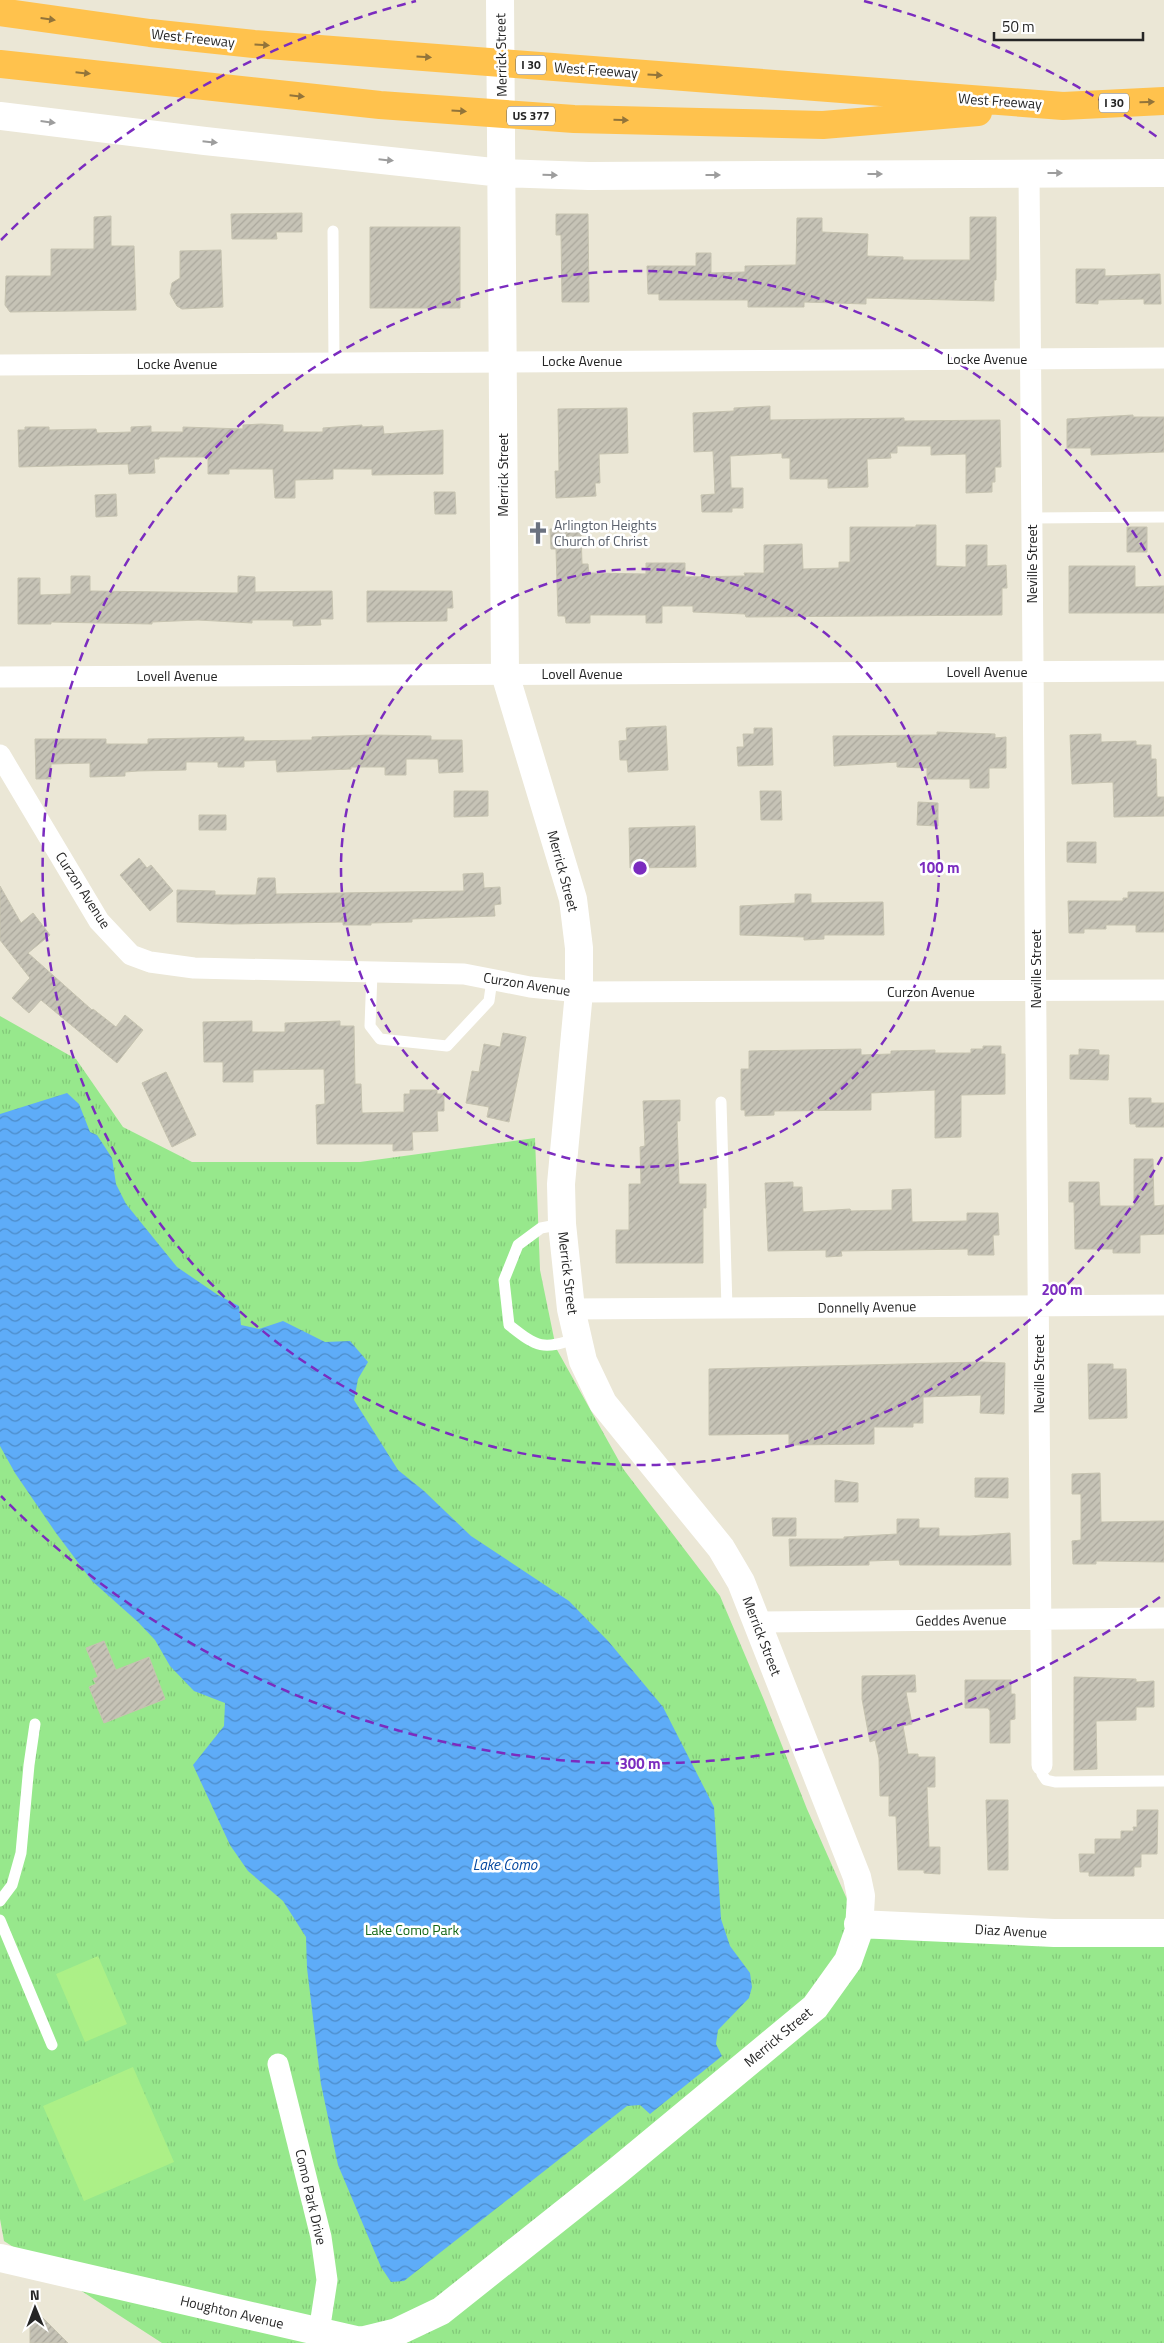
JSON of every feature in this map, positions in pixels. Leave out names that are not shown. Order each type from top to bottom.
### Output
[{"type":"highway","name":"West Freeway","points":[[0,12],[150,33],[254,44],[1063,106],[1164,101]]},
{"type":"highway","name":"US 377","points":[[0,64],[380,105],[574,119],[823,125],[1063,106]]},
{"type":"street","name":"Merrick Street","points":[[456,2299],[616,2172],[815,2006],[848,1961],[859,1930],[858,1924],[862,1911],[857,1877],[741,1582],[721,1548],[603,1403],[583,1361],[571,1310],[562,1224],[564,1144],[579,992],[578,948],[573,899],[505,674],[500,0]]},
{"type":"street","points":[[0,116],[205,141],[502,173],[589,176],[1164,173]]},
{"type":"street","name":"Neville Street","points":[[1029,173],[1042,1765]]},
{"type":"street","name":"Locke Avenue","points":[[0,365],[1164,358]]},
{"type":"street","name":"Lovell Avenue","points":[[0,677],[1164,671]]},
{"type":"street","name":"Curzon Avenue","points":[[0,755],[100,921],[132,955],[150,962],[194,968],[464,974],[530,987],[579,992],[1036,992],[1164,990]]},
{"type":"street","name":"Donnelly Avenue","points":[[571,1310],[1164,1305]]},
{"type":"street","name":"Geddes Avenue","points":[[757,1622],[1164,1618]]},
{"type":"street","name":"Diaz Avenue","points":[[858,1924],[1054,1934],[1164,1933]]},
{"type":"street","name":"Como Park Drive","points":[[278,2064],[321,2237],[327,2280],[319,2332]]},
{"type":"street","name":"Houghton Avenue","points":[[0,2258],[360,2342],[408,2336],[456,2299]]},
{"type":"lane","points":[[333,231],[334,363]]},
{"type":"lane","points":[[1032,518],[1164,517]]},
{"type":"lane","points":[[372,973],[370,1026],[380,1040],[447,1046],[489,1002],[492,980]]},
{"type":"lane","points":[[721,1102],[727,1308]]},
{"type":"lane","points":[[562,1224],[541,1228],[518,1245],[504,1280],[509,1325],[532,1343],[552,1347],[578,1338]]},
{"type":"lane","points":[[0,1901],[12,1885],[21,1853],[29,1765],[35,1724]]},
{"type":"lane","points":[[1042,1765],[1042,1774],[1046,1780],[1055,1782],[1164,1781]]},
{"type":"lane","points":[[0,1920],[52,2045]]},
{"type":"green space","name":"Lake Como Park","points":[[0,1016],[76,1059],[123,1127],[192,1162],[360,1162],[535,1138],[540,1270],[556,1348],[624,1470],[720,1596],[807,1809],[858,1924],[1164,1942],[1164,2343],[162,2343],[4,2241],[0,2219]]},
{"type":"green space","points":[[98,1956],[127,2024],[85,2042],[56,1974]]},
{"type":"green space","points":[[133,2067],[174,2162],[84,2201],[43,2106]]},
{"type":"water","name":"Lake Como","points":[[67,1093],[79,1104],[90,1132],[97,1135],[112,1158],[116,1184],[126,1204],[177,1267],[218,1295],[239,1306],[241,1325],[259,1329],[283,1321],[325,1342],[350,1341],[368,1362],[358,1379],[354,1400],[398,1470],[424,1491],[471,1536],[569,1601],[609,1642],[663,1707],[714,1807],[721,1919],[730,1946],[750,1973],[752,1987],[749,1998],[718,2030],[716,2044],[722,2056],[650,2114],[640,2105],[627,2106],[404,2281],[391,2282],[381,2267],[338,2165],[321,2084],[307,1968],[306,1937],[283,1901],[248,1871],[230,1845],[193,1765],[224,1726],[225,1703],[194,1691],[170,1666],[155,1640],[138,1622],[92,1581],[15,1473],[0,1446],[0,1114]]},
{"type":"building","points":[[302,213],[302,232],[276,232],[277,239],[232,239],[231,214]]},
{"type":"building","points":[[556,214],[588,214],[589,302],[562,302],[561,235],[556,235]]},
{"type":"building","points":[[111,216],[111,246],[134,246],[136,310],[10,312],[5,305],[6,276],[51,276],[51,249],[94,249],[94,217]]},
{"type":"building","points":[[970,217],[996,217],[994,301],[866,298],[866,304],[804,302],[804,307],[748,307],[748,300],[659,300],[659,294],[648,294],[647,266],[696,266],[696,253],[711,253],[711,273],[745,272],[745,266],[796,265],[797,218],[822,218],[822,232],[868,234],[867,256],[903,257],[903,260],[970,260]]},
{"type":"building","points":[[370,227],[460,227],[460,308],[370,308]]},
{"type":"building","points":[[221,250],[223,307],[182,309],[177,306],[170,294],[172,283],[180,278],[180,251]]},
{"type":"building","points":[[1076,269],[1105,269],[1105,276],[1160,274],[1161,304],[1144,304],[1144,299],[1098,300],[1098,304],[1076,303]]},
{"type":"building","points":[[770,406],[770,420],[904,418],[904,421],[1000,420],[1001,467],[995,467],[995,482],[992,482],[992,492],[966,493],[966,454],[931,455],[931,446],[897,446],[897,453],[890,453],[891,458],[867,459],[868,487],[828,488],[828,479],[790,479],[790,458],[782,458],[782,453],[730,456],[731,488],[743,488],[743,508],[732,508],[732,512],[702,512],[701,495],[715,494],[713,451],[694,452],[693,413],[734,411],[734,408]]},
{"type":"building","points":[[627,408],[628,453],[599,454],[600,483],[595,483],[596,496],[556,498],[555,471],[559,471],[558,409]]},
{"type":"building","points":[[1133,415],[1133,417],[1164,417],[1164,452],[1091,455],[1091,448],[1067,448],[1067,419]]},
{"type":"building","points":[[243,425],[283,425],[283,432],[323,432],[323,428],[362,425],[362,427],[383,426],[384,434],[443,430],[443,474],[372,475],[372,469],[333,469],[333,479],[295,480],[295,498],[275,498],[273,469],[229,469],[229,474],[208,474],[208,457],[159,457],[159,459],[154,459],[155,473],[129,474],[128,464],[19,467],[18,430],[25,430],[25,427],[49,427],[49,430],[96,429],[97,433],[131,432],[131,427],[151,426],[151,432],[183,432],[183,427],[243,429]]},
{"type":"building","points":[[434,492],[455,492],[456,514],[435,514]]},
{"type":"building","points":[[116,494],[117,516],[96,517],[95,495]]},
{"type":"building","points":[[916,525],[936,525],[936,566],[966,567],[966,545],[987,545],[987,566],[1006,565],[1007,588],[1002,588],[1002,615],[746,617],[745,614],[693,612],[693,606],[662,606],[662,623],[646,623],[646,615],[590,615],[590,623],[566,623],[565,616],[558,616],[556,549],[551,549],[550,529],[573,529],[573,532],[581,531],[582,564],[588,564],[589,573],[646,574],[646,563],[685,563],[685,577],[745,576],[744,573],[764,573],[764,545],[802,544],[803,569],[839,568],[839,562],[850,562],[850,527],[916,527]]},
{"type":"building","points":[[1127,527],[1147,527],[1147,552],[1127,552]]},
{"type":"building","points":[[1069,566],[1135,566],[1135,587],[1164,586],[1164,613],[1069,613]]},
{"type":"building","points":[[71,576],[90,576],[90,591],[238,593],[238,576],[255,577],[255,592],[332,591],[333,619],[320,619],[321,625],[293,626],[293,620],[252,620],[252,623],[198,620],[152,622],[152,624],[51,622],[51,624],[18,624],[18,578],[40,578],[40,595],[71,594]]},
{"type":"building","points":[[367,591],[452,591],[453,608],[447,608],[447,621],[367,622]]},
{"type":"building","points":[[666,726],[668,770],[628,772],[627,760],[620,760],[619,741],[627,740],[626,728]]},
{"type":"building","points":[[754,728],[772,728],[773,765],[738,766],[737,747],[744,747],[743,734],[754,734]]},
{"type":"building","points":[[937,732],[995,734],[995,738],[1006,737],[1006,768],[989,768],[989,788],[970,788],[970,779],[927,779],[927,768],[897,767],[897,762],[834,766],[833,736],[937,735]]},
{"type":"building","points":[[1101,734],[1101,742],[1136,741],[1136,745],[1151,745],[1151,759],[1156,759],[1157,797],[1164,797],[1164,816],[1114,817],[1113,782],[1072,784],[1070,735]]},
{"type":"building","points":[[431,736],[431,740],[462,740],[463,772],[439,773],[438,759],[406,759],[406,775],[385,775],[385,767],[351,767],[351,769],[277,772],[276,760],[244,761],[244,767],[218,767],[218,762],[186,762],[186,770],[138,771],[125,772],[125,776],[90,777],[90,763],[51,764],[51,779],[36,779],[35,739],[106,739],[106,744],[148,744],[148,739],[244,737],[244,741],[312,740],[312,737]]},
{"type":"building","points":[[454,791],[488,791],[488,816],[454,817]]},
{"type":"building","points":[[760,791],[781,791],[782,820],[761,820]]},
{"type":"building","points":[[918,802],[938,803],[938,826],[917,825]]},
{"type":"building","points":[[199,815],[226,815],[226,830],[199,830]]},
{"type":"building","points":[[695,826],[696,867],[630,868],[629,828]]},
{"type":"building","points":[[1067,842],[1096,842],[1096,863],[1067,862]]},
{"type":"building","points":[[139,858],[147,868],[151,865],[173,891],[150,911],[120,875]]},
{"type":"building","points":[[483,873],[484,888],[500,887],[501,904],[494,905],[495,916],[412,919],[412,922],[371,923],[371,925],[343,925],[343,922],[232,924],[177,922],[177,890],[215,891],[215,895],[256,895],[258,878],[275,878],[276,894],[464,891],[463,874]]},
{"type":"building","points":[[0,886],[21,923],[33,913],[50,935],[28,953],[92,1010],[116,1027],[125,1015],[143,1030],[117,1063],[41,1000],[29,1013],[12,998],[30,978],[0,940]]},
{"type":"building","points":[[1128,892],[1164,892],[1164,932],[1136,932],[1136,925],[1106,925],[1106,929],[1084,929],[1084,933],[1069,933],[1068,901],[1123,901],[1123,898],[1128,898]]},
{"type":"building","points":[[795,894],[811,894],[811,903],[883,902],[884,935],[824,935],[824,939],[804,940],[804,937],[740,935],[740,906],[795,903]]},
{"type":"building","points":[[252,1021],[252,1032],[285,1032],[285,1023],[340,1021],[340,1026],[354,1026],[355,1084],[361,1084],[362,1113],[404,1112],[404,1094],[410,1094],[410,1090],[437,1090],[437,1094],[444,1094],[444,1111],[437,1111],[438,1131],[412,1132],[413,1150],[393,1151],[393,1144],[317,1144],[316,1105],[325,1104],[324,1069],[253,1070],[253,1082],[223,1082],[223,1062],[204,1062],[203,1022]]},
{"type":"building","points":[[503,1033],[526,1037],[509,1122],[487,1117],[489,1107],[466,1103],[472,1071],[479,1072],[484,1044],[500,1047]]},
{"type":"building","points":[[983,1046],[1001,1046],[1001,1054],[1005,1054],[1005,1094],[961,1095],[961,1137],[935,1138],[935,1090],[871,1093],[871,1110],[774,1111],[774,1115],[745,1116],[745,1110],[741,1110],[741,1069],[749,1069],[749,1051],[861,1049],[861,1055],[891,1054],[891,1051],[935,1050],[935,1053],[971,1053],[971,1049],[983,1049]]},
{"type":"building","points":[[1079,1049],[1099,1050],[1099,1055],[1109,1055],[1108,1080],[1070,1079],[1070,1055],[1079,1055]]},
{"type":"building","points":[[166,1072],[196,1135],[172,1147],[142,1083]]},
{"type":"building","points":[[1129,1098],[1151,1098],[1151,1103],[1164,1103],[1164,1127],[1136,1127],[1136,1124],[1130,1124]]},
{"type":"building","points":[[680,1100],[680,1121],[677,1121],[679,1184],[706,1184],[706,1208],[703,1208],[703,1263],[616,1263],[616,1230],[629,1230],[629,1184],[641,1184],[640,1147],[645,1146],[643,1101]]},
{"type":"building","points":[[1134,1159],[1153,1159],[1154,1206],[1164,1205],[1164,1234],[1140,1235],[1140,1253],[1113,1253],[1113,1249],[1075,1249],[1074,1202],[1069,1202],[1069,1182],[1099,1182],[1100,1206],[1134,1206]]},
{"type":"building","points":[[793,1182],[793,1187],[802,1187],[803,1212],[850,1209],[851,1211],[892,1210],[892,1190],[911,1189],[912,1222],[967,1221],[967,1213],[998,1213],[999,1235],[993,1235],[994,1255],[968,1255],[968,1249],[841,1251],[842,1256],[826,1257],[826,1250],[768,1251],[765,1183]]},
{"type":"building","points":[[1005,1363],[1004,1414],[980,1413],[981,1395],[923,1397],[923,1423],[913,1423],[913,1427],[874,1427],[874,1444],[789,1445],[789,1434],[709,1435],[709,1369]]},
{"type":"building","points":[[1088,1364],[1113,1364],[1113,1369],[1126,1369],[1127,1418],[1089,1419]]},
{"type":"building","points":[[1100,1473],[1101,1522],[1164,1521],[1164,1562],[1096,1561],[1096,1564],[1073,1564],[1072,1541],[1081,1540],[1081,1494],[1072,1494],[1072,1474]]},
{"type":"building","points":[[975,1478],[1008,1478],[1008,1498],[975,1497]]},
{"type":"building","points":[[835,1480],[858,1483],[858,1502],[835,1502]]},
{"type":"building","points":[[772,1518],[796,1518],[796,1536],[773,1536]]},
{"type":"building","points":[[897,1519],[919,1519],[919,1528],[939,1528],[939,1536],[1010,1533],[1011,1565],[900,1565],[899,1560],[869,1561],[869,1565],[790,1566],[789,1539],[844,1539],[844,1537],[897,1534]]},
{"type":"building","points":[[104,1641],[116,1670],[149,1657],[165,1699],[104,1723],[89,1687],[96,1684],[93,1679],[98,1677],[86,1648]]},
{"type":"building","points":[[915,1675],[916,1692],[906,1692],[912,1724],[903,1726],[908,1754],[918,1754],[918,1757],[935,1757],[935,1787],[927,1787],[929,1847],[940,1847],[940,1874],[924,1873],[924,1870],[898,1870],[896,1816],[889,1816],[889,1796],[880,1796],[879,1758],[875,1740],[870,1742],[862,1699],[862,1676]]},
{"type":"building","points":[[1074,1677],[1136,1679],[1136,1682],[1154,1681],[1154,1707],[1136,1707],[1136,1720],[1096,1721],[1097,1769],[1074,1770]]},
{"type":"building","points":[[965,1680],[1011,1680],[1011,1694],[1015,1694],[1015,1719],[1010,1720],[1010,1743],[990,1743],[990,1711],[988,1708],[965,1708]]},
{"type":"building","points":[[986,1800],[1008,1800],[1008,1870],[988,1870]]},
{"type":"building","points":[[1137,1810],[1158,1810],[1157,1854],[1141,1854],[1141,1867],[1134,1867],[1134,1876],[1089,1876],[1089,1872],[1080,1872],[1079,1854],[1095,1854],[1095,1839],[1121,1839],[1121,1831],[1134,1831],[1133,1827],[1137,1827]]},
{"type":"building","points":[[30,2317],[42,2317],[68,2343],[30,2343]]},
{"type":"place","name":"Arlington Heights Church of Christ","points":[[538,533]]}]
